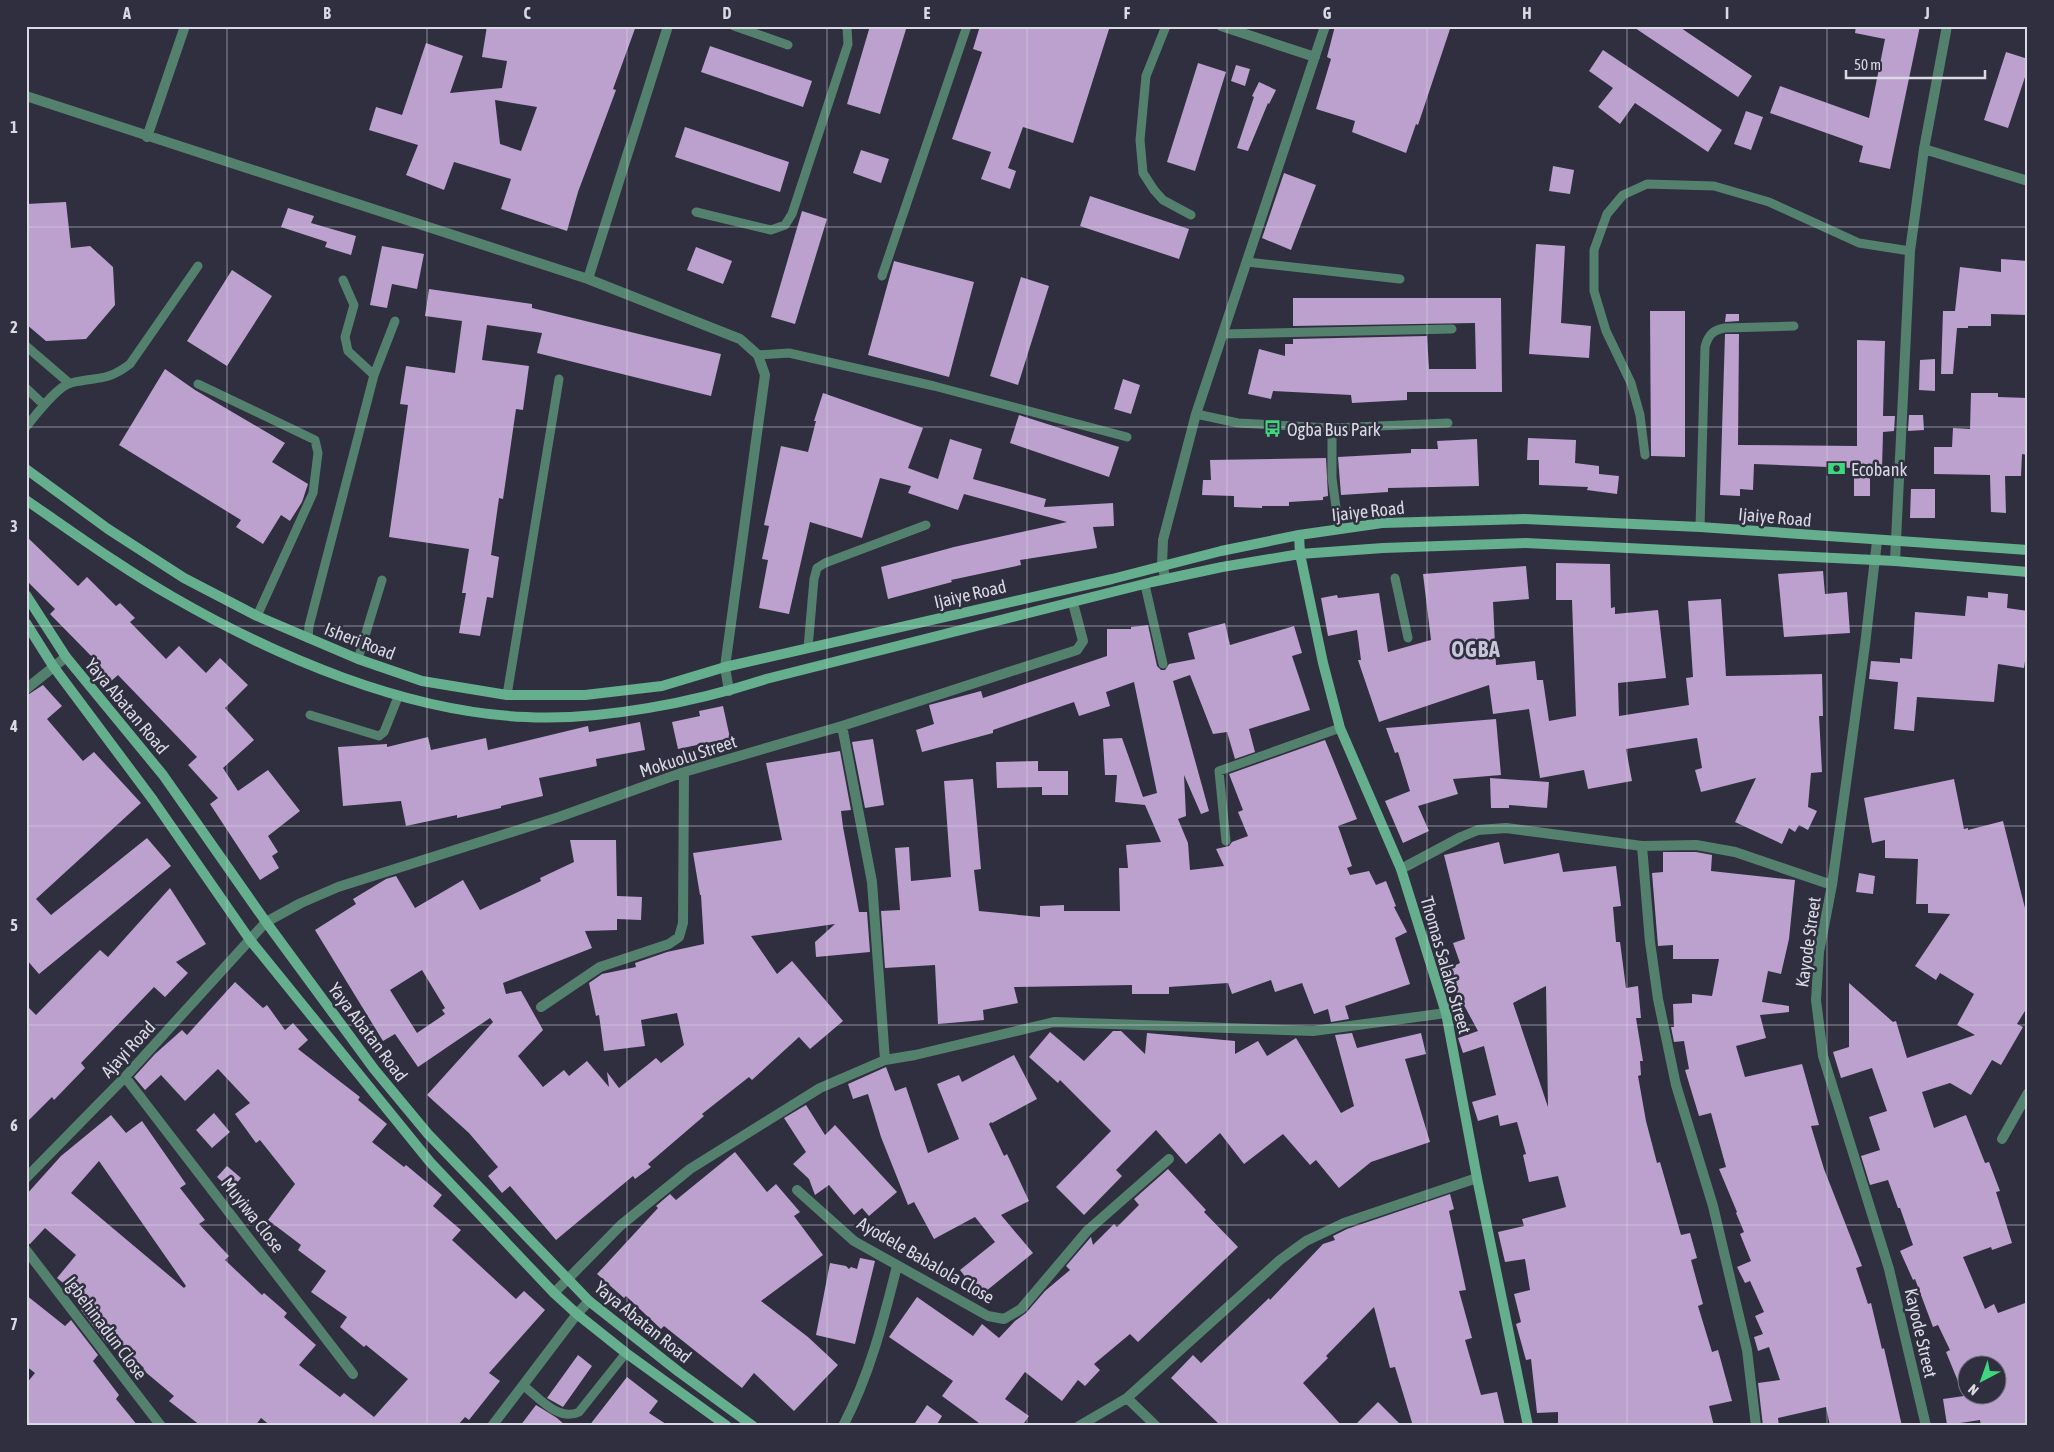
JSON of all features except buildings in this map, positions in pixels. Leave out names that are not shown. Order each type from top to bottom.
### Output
[{"type":"main road","name":"Isheri Road","points":[[26,469],[108,530],[184,578],[257,616],[358,659],[422,681],[507,694],[585,695],[652,687],[726,667]]},
{"type":"main road","points":[[26,500],[173,597],[238,631],[296,658],[398,697],[468,711],[526,717],[586,716],[664,705],[729,691]]},
{"type":"main road","name":"Ijaiye Road","points":[[726,667],[1112,579],[1220,551],[1299,535],[1382,523],[1525,519],[1700,527],[1877,541],[2028,550]]},
{"type":"main road","name":"Thomas Salako Street","points":[[1299,535],[1300,554],[1323,663],[1340,728],[1401,869],[1446,1013],[1477,1178],[1528,1426]]},
{"type":"main road","name":"Ijaiye Road","points":[[729,691],[766,679],[1166,579],[1222,567],[1300,554],[1383,548],[1526,543],[1895,561],[2028,572]]},
{"type":"main road","name":"Yaya Abatan Road","points":[[26,595],[66,657],[163,775],[266,922],[374,1069],[416,1120],[589,1301],[679,1372],[752,1426]]},
{"type":"main road","name":"Yaya Abatan Road","points":[[26,623],[53,666],[153,800],[250,940],[430,1162],[577,1314],[626,1353],[727,1426]]},
{"type":"street","points":[[147,137],[185,26]]},
{"type":"street","points":[[588,279],[668,26]]},
{"type":"street","points":[[1221,26],[1315,57]]},
{"type":"street","points":[[1166,579],[1162,566],[1163,540],[1196,414],[1325,26]]},
{"type":"street","points":[[1895,561],[1910,251],[1924,148],[1947,26]]},
{"type":"street","points":[[26,96],[147,137],[588,279],[740,339],[758,354],[765,375],[726,667],[729,691]]},
{"type":"street","points":[[1924,148],[2028,181]]},
{"type":"street","name":"Kayode Street","points":[[1877,541],[1832,885],[1819,952],[1817,990],[1823,1056],[1889,1269],[1926,1426]]},
{"type":"street","name":"Mokuolu Street","points":[[250,940],[266,922],[301,903],[338,887],[559,818],[684,772],[842,726],[1077,650],[1083,641],[1073,603]]},
{"type":"street","points":[[26,689],[66,657]]},
{"type":"street","points":[[842,726],[872,882],[884,1060]]},
{"type":"street","points":[[541,1007],[600,967],[669,944],[680,936],[683,923],[684,772]]},
{"type":"street","points":[[1401,869],[1478,830],[1506,828],[1642,846],[1696,845],[1735,852],[1832,885]]},
{"type":"street","points":[[1642,846],[1650,942],[1658,998],[1676,1085],[1713,1206],[1747,1350],[1756,1426]]},
{"type":"street","name":"Ajayi Road","points":[[26,1178],[125,1077],[250,940]]},
{"type":"street","points":[[554,1292],[621,1225],[690,1169],[820,1088],[884,1060],[915,1055],[1054,1022],[1313,1031],[1446,1013]]},
{"type":"street","name":"Muyiwa Close","points":[[125,1077],[353,1374]]},
{"type":"street","points":[[2002,1139],[2028,1093]]},
{"type":"street","name":"Ayodele Babalola Close","points":[[797,1190],[854,1242],[988,1316],[1004,1319],[1021,1309],[1087,1232],[1169,1159]]},
{"type":"street","points":[[1079,1426],[1127,1398],[1280,1260],[1306,1241],[1344,1223],[1477,1178]]},
{"type":"street","name":"Igbehinadun Close","points":[[26,1250],[161,1426]]},
{"type":"street","points":[[843,1426],[856,1401],[878,1344],[897,1266]]},
{"type":"street","points":[[492,1426],[577,1314],[589,1301]]},
{"type":"street","points":[[1127,1398],[1156,1426]]},
{"type":"lane","points":[[734,26],[788,45]]},
{"type":"lane","points":[[696,212],[771,230],[785,225],[792,214],[848,44],[847,28],[845,26]]},
{"type":"lane","points":[[882,276],[967,26]]},
{"type":"lane","points":[[1166,26],[1146,76],[1140,140],[1143,173],[1163,200],[1191,216]]},
{"type":"lane","points":[[1645,455],[1640,415],[1632,383],[1606,331],[1594,291],[1594,250],[1608,214],[1623,195],[1647,184],[1714,186],[1769,202],[1859,243],[1910,251]]},
{"type":"lane","points":[[1247,262],[1400,279]]},
{"type":"lane","points":[[26,427],[44,404],[69,383],[100,380],[117,374],[130,364],[198,266]]},
{"type":"lane","points":[[343,280],[354,305],[345,337],[348,351],[374,375]]},
{"type":"lane","points":[[308,638],[309,626],[374,375],[395,320]]},
{"type":"lane","points":[[1700,527],[1705,347],[1708,336],[1717,329],[1725,328],[1794,326]]},
{"type":"lane","points":[[1223,334],[1452,329]]},
{"type":"lane","points":[[26,346],[69,383]]},
{"type":"lane","points":[[758,354],[789,353],[798,355],[1020,408],[1127,437]]},
{"type":"lane","points":[[507,694],[559,379]]},
{"type":"lane","points":[[198,384],[315,440],[318,453],[313,493],[257,616]]},
{"type":"lane","points":[[26,388],[44,404]]},
{"type":"lane","points":[[1196,414],[1238,423],[1332,428],[1448,423]]},
{"type":"lane","points":[[1332,428],[1332,478],[1339,529]]},
{"type":"lane","points":[[808,648],[814,579],[817,568],[926,525]]},
{"type":"lane","points":[[1395,578],[1408,638]]},
{"type":"lane","points":[[358,659],[382,580]]},
{"type":"lane","points":[[1145,585],[1162,664]]},
{"type":"lane","points":[[310,715],[379,736],[384,732],[398,697]]},
{"type":"lane","points":[[1226,841],[1219,771],[1340,728]]},
{"type":"lane","points":[[524,1386],[561,1415],[572,1416],[579,1412],[626,1353]]},
{"type":"place","name":"Ogba Bus Park","points":[[1273,429]]},
{"type":"place","name":"Ecobank","points":[[1837,469]]},
{"type":"district","name":"OGBA","points":[[1476,649]]}]
